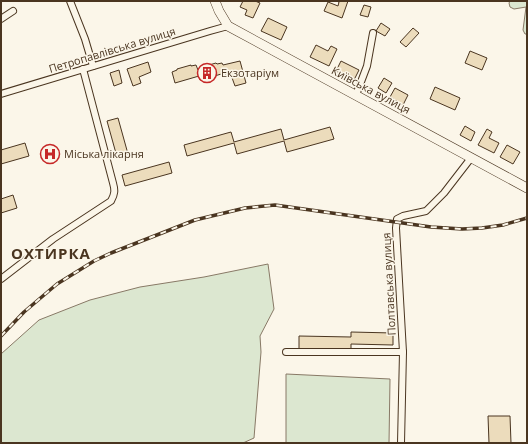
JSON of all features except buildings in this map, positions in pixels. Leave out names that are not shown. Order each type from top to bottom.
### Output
[{"type":"main road","points":[[215,1],[228,26]]},
{"type":"main road","name":"Київська вулиця","points":[[228,26],[527,188]]},
{"type":"street","points":[[70,1],[85,39],[93,66]]},
{"type":"street","points":[[1,18],[13,11]]},
{"type":"street","name":"Петропавлівська вулиця","points":[[1,94],[228,26]]},
{"type":"street","points":[[356,96],[367,66],[373,34]]},
{"type":"street","points":[[1,279],[53,239],[111,201],[114,197],[115,191],[83,69]]},
{"type":"street","name":"Полтавська вулиця","points":[[401,443],[403,352],[396,228],[397,219],[403,216],[426,211],[444,193],[471,158]]},
{"type":"street","points":[[286,352],[403,352]]},
{"type":"green space","points":[[510,1],[527,1],[527,34],[525,34],[523,30],[526,7],[514,9],[510,7]]},
{"type":"green space","points":[[268,264],[274,309],[260,336],[261,352],[254,438],[243,443],[1,443],[1,354],[39,320],[90,300],[140,287],[204,277]]},
{"type":"green space","points":[[286,374],[390,379],[389,443],[286,443]]},
{"type":"railway","points":[[1,336],[24,312],[57,284],[94,261],[195,220],[245,208],[275,205],[431,227],[462,229],[503,225],[527,218]]},
{"type":"place","name":"Екзотаріум","points":[[207,73]]},
{"type":"place","name":"Міська лікарня","points":[[50,154]]},
{"type":"district","name":"ОХТИРКА","points":[[51,254]]}]
